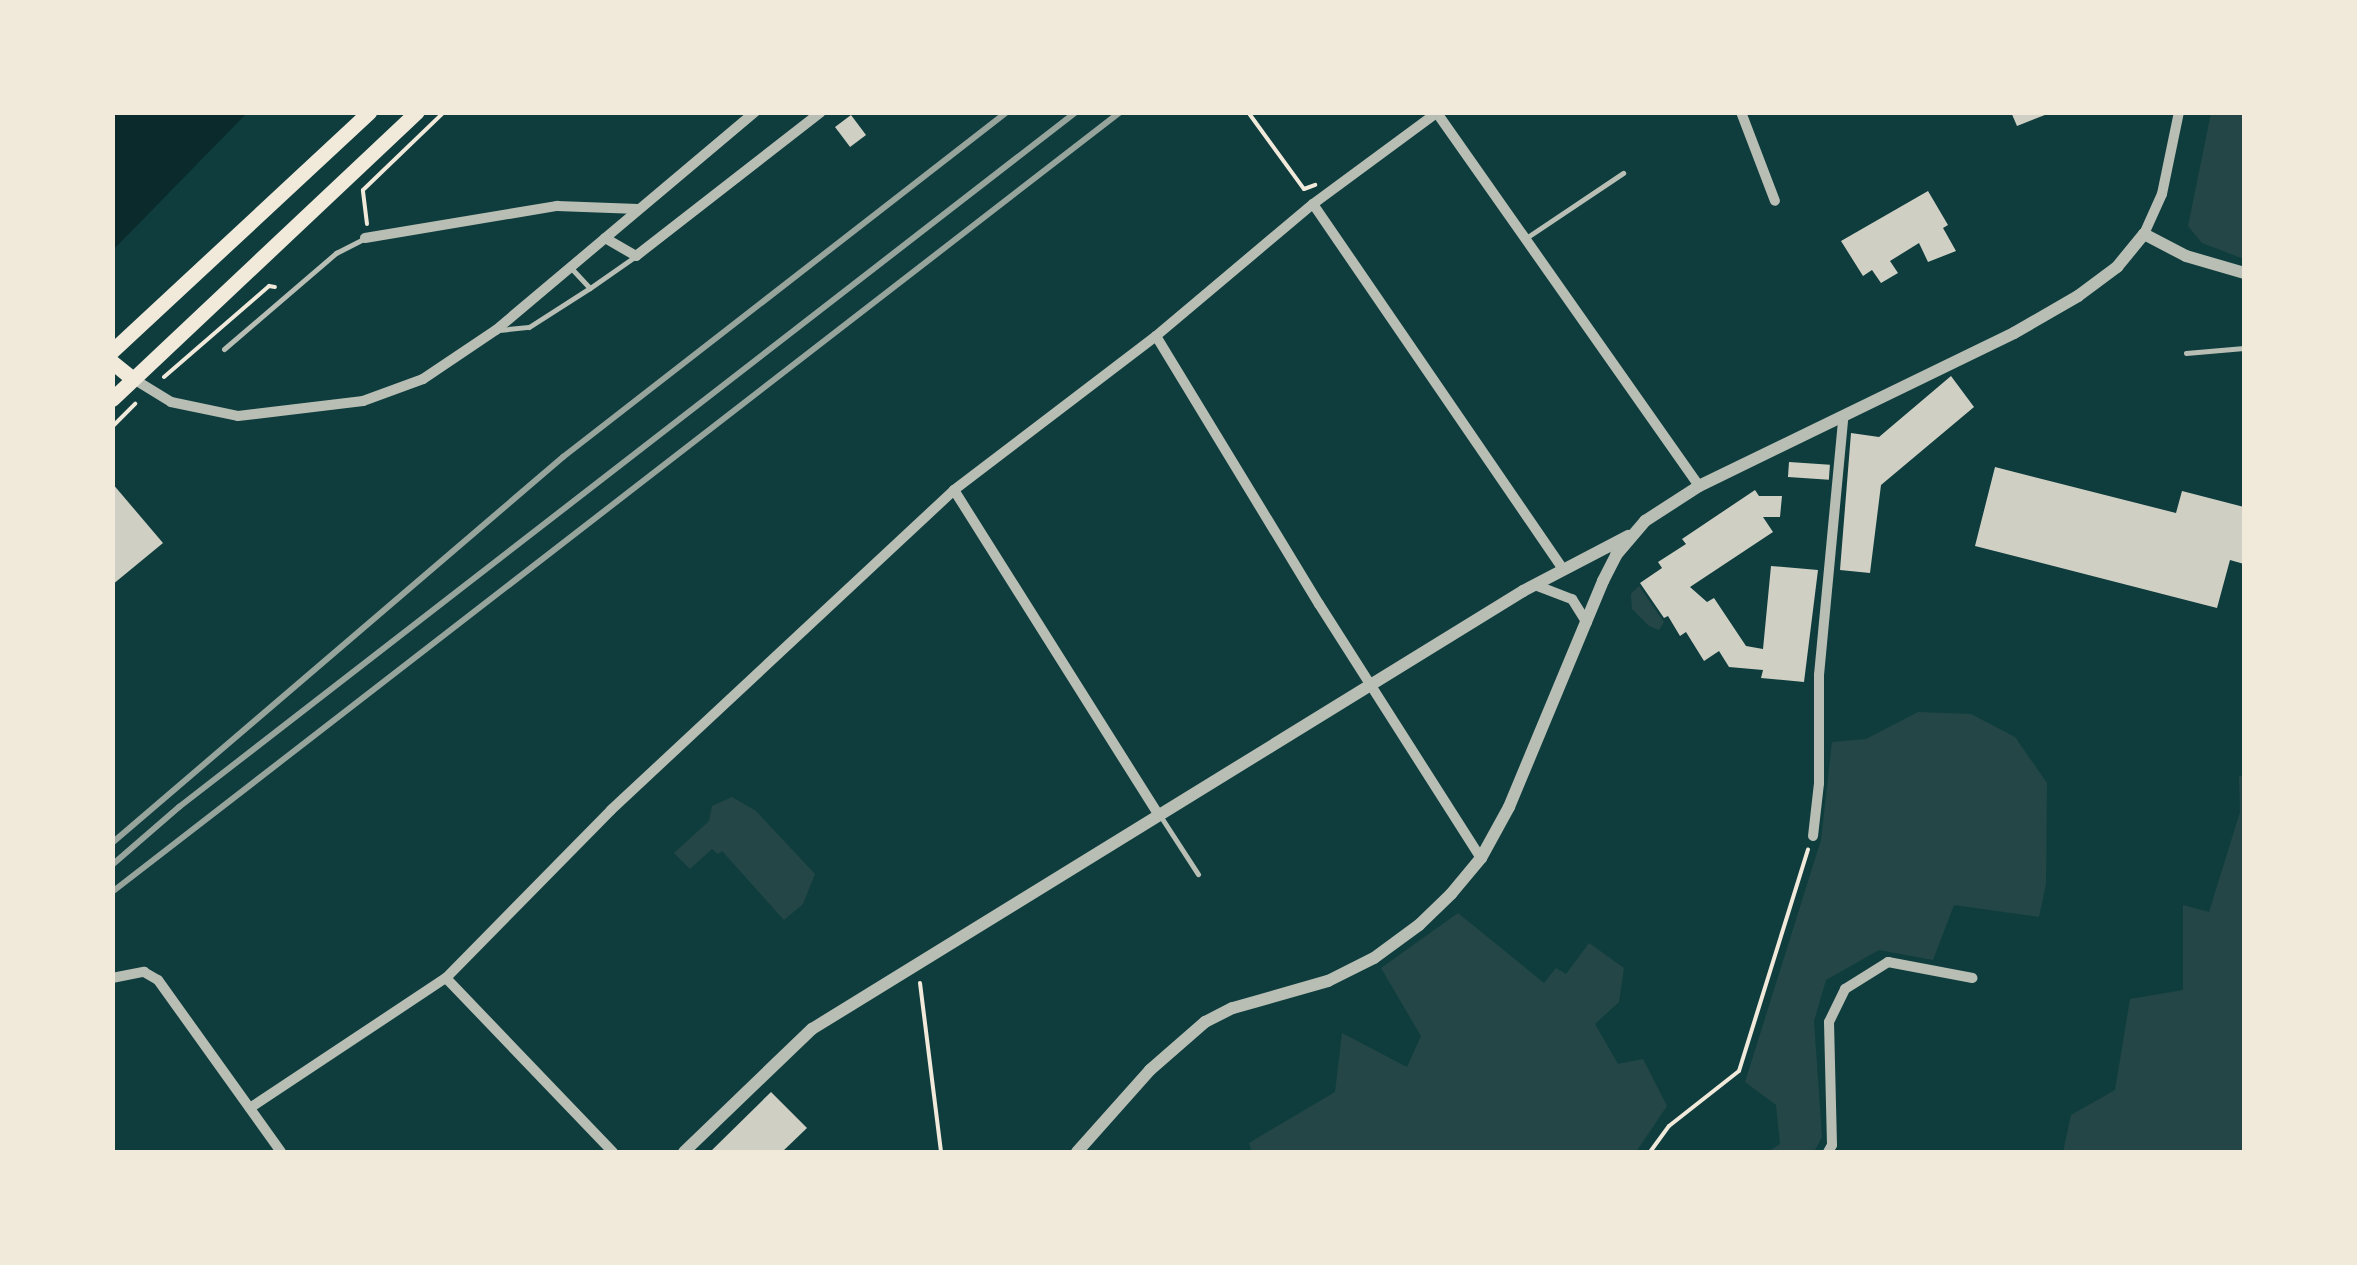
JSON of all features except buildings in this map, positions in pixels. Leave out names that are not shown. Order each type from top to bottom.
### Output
[{"type":"main road","points":[[112,351],[369,112]]},
{"type":"main road","points":[[112,399],[417,112]]},
{"type":"main road","points":[[112,362],[132,378]]},
{"type":"street","points":[[132,378],[147,391],[199,411],[277,414],[363,401],[423,379],[496,330],[572,269],[755,112]]},
{"type":"street","points":[[605,238],[636,256],[822,112]]},
{"type":"street","points":[[1740,112],[1775,201]]},
{"type":"street","points":[[684,1152],[812,1029],[1370,684],[1534,584],[1630,535],[1667,504],[1699,486],[1844,418],[2078,296],[2116,267],[2144,234],[2162,194],[2179,112]]},
{"type":"street","points":[[250,1108],[446,978],[611,810],[954,490],[1156,336],[1313,204],[1438,113],[1699,486]]},
{"type":"street","points":[[1313,204],[1562,568]]},
{"type":"street","points":[[365,238],[557,206],[638,209]]},
{"type":"street","points":[[2144,234],[2186,256],[2244,273]]},
{"type":"street","points":[[1156,336],[1481,858]]},
{"type":"street","points":[[1813,836],[1818,790],[1819,676],[1844,418]]},
{"type":"street","points":[[954,490],[1159,815]]},
{"type":"street","points":[[1077,1152],[1181,1039],[1233,1008],[1328,981],[1374,958],[1420,925],[1481,858],[1528,768],[1610,568],[1630,535]]},
{"type":"street","points":[[1534,584],[1572,598],[1587,624]]},
{"type":"street","points":[[1828,1152],[1832,1146],[1829,1022],[1845,990],[1888,962],[1973,978]]},
{"type":"street","points":[[112,978],[144,972],[174,998],[282,1152]]},
{"type":"street","points":[[446,978],[612,1152]]},
{"type":"lane","points":[[1525,238],[1624,173]]},
{"type":"lane","points":[[224,349],[336,253],[365,238]]},
{"type":"lane","points":[[496,330],[529,327],[636,256]]},
{"type":"lane","points":[[572,269],[590,288]]},
{"type":"lane","points":[[2186,353],[2244,348]]},
{"type":"lane","points":[[1159,815],[1198,874]]},
{"type":"path","points":[[365,238],[368,226],[363,190],[444,112]]},
{"type":"path","points":[[1248,112],[1298,181]]},
{"type":"path","points":[[112,428],[147,391],[269,286]]},
{"type":"path","points":[[1650,1152],[1669,1126],[1738,1071],[1813,836]]},
{"type":"path","points":[[918,963],[942,1152]]},
{"type":"shaded area","points":[[112,113],[247,113],[113,250]]},
{"type":"shaded area","points":[[2211,113],[2244,113],[2244,259],[2202,243],[2188,226]]},
{"type":"shaded area","points":[[1639,586],[1664,622],[1659,630],[1632,609],[1631,594]]},
{"type":"shaded area","points":[[1918,712],[1971,714],[2015,737],[2047,783],[2046,884],[2039,917],[1954,905],[1933,960],[1879,950],[1826,980],[1814,1021],[1822,1137],[1814,1152],[1768,1152],[1780,1144],[1776,1105],[1745,1082],[1821,840],[1832,742],[1866,739]]},
{"type":"shaded area","points":[[2239,776],[2244,776],[2244,1152],[2063,1152],[2071,1115],[2115,1090],[2130,999],[2183,990],[2183,905],[2209,912],[2240,812]]},
{"type":"shaded area","points":[[732,797],[756,811],[815,874],[803,904],[784,920],[722,851],[718,854],[712,849],[690,869],[674,853],[709,821],[712,806]]},
{"type":"shaded area","points":[[1458,913],[1544,983],[1556,968],[1566,974],[1589,943],[1624,968],[1619,1002],[1595,1024],[1618,1064],[1643,1059],[1667,1106],[1636,1152],[1252,1152],[1249,1143],[1335,1092],[1342,1033],[1407,1067],[1421,1036],[1381,968]]},
{"type":"railway","points":[[112,843],[563,457],[1007,112]]},
{"type":"railway","points":[[112,865],[179,807],[1076,112]]},
{"type":"railway","points":[[112,892],[1120,112]]}]
